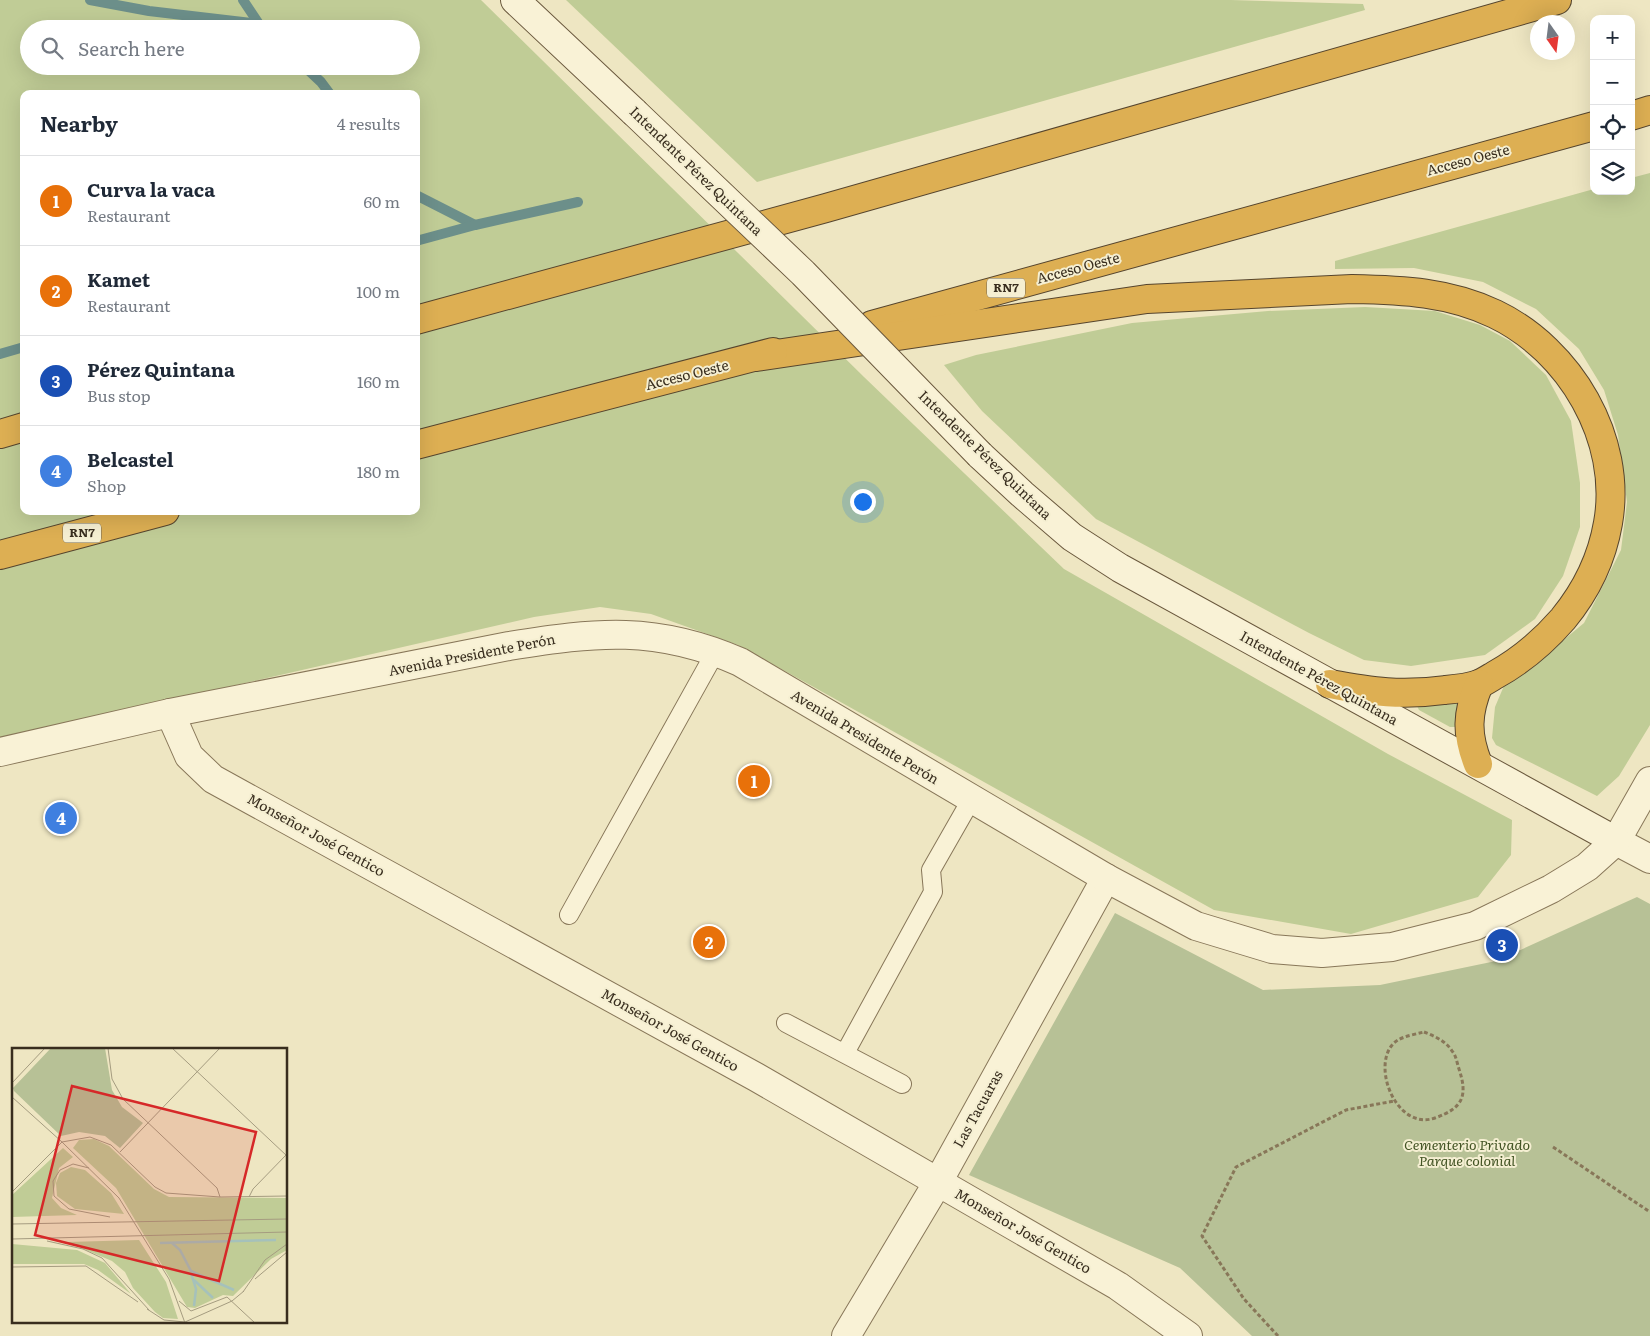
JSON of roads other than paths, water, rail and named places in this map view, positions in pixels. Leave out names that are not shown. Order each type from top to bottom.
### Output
[{"type":"highway","points":[[420,319],[826,208],[1557,0]]},
{"type":"highway","points":[[1635,115],[1650,110]]},
{"type":"highway","name":"Acceso Oeste","points":[[420,444],[756,357],[1590,127]]},
{"type":"highway","points":[[756,357],[1148,299],[1380,289],[1441,295],[1467,302],[1496,315],[1523,331],[1548,351],[1568,374],[1586,400],[1598,428],[1607,460],[1610,493],[1608,523],[1591,577],[1577,602],[1536,648],[1479,684],[1420,693],[1396,694],[1372,692],[1330,684]]},
{"type":"highway","points":[[0,434],[20,428]]},
{"type":"highway","name":"RN7","points":[[0,554],[150,515]]},
{"type":"highway","points":[[1478,764],[1472,749],[1468,723],[1473,698],[1479,684]]},
{"type":"street","name":"Intendente Pérez Quintana","points":[[515,0],[803,273],[980,455],[1065,531],[1104,558],[1156,589],[1650,859]]},
{"type":"street","name":"Avenida Presidente Perón","points":[[0,752],[170,714],[564,637],[635,634],[678,640],[716,651],[740,662],[971,800],[1106,878],[1196,926],[1272,949],[1322,953],[1392,947],[1475,926],[1551,889],[1580,871],[1616,841],[1650,781]]},
{"type":"street","name":"Monseñor José Gentico","points":[[170,714],[189,756],[213,779],[756,1077],[1118,1286],[1188,1336]]},
{"type":"street","name":"Las Tacuaras","points":[[846,1336],[938,1182],[1106,878]]},
{"type":"lane","points":[[569,915],[716,651]]},
{"type":"lane","points":[[845,1053],[933,892],[931,870],[971,800]]},
{"type":"lane","points":[[786,1023],[902,1084]]},
{"type":"waterway","points":[[90,0],[149,11],[225,20]]},
{"type":"waterway","points":[[243,0],[256,20]]},
{"type":"waterway","points":[[314,75],[327,90]]},
{"type":"waterway","points":[[420,197],[475,225]]},
{"type":"waterway","points":[[420,240],[475,225],[578,202]]},
{"type":"waterway","points":[[0,354],[20,348]]},
{"type":"place","name":"Curva la vaca","points":[[754,781]]},
{"type":"place","name":"Belcastel","points":[[61,818]]},
{"type":"place","name":"Kamet","points":[[709,942]]},
{"type":"place","name":"Pérez Quintana","points":[[1502,945]]},
{"type":"park label","name":"Cementerio Privado Parque colonial","points":[[1467,1154]]}]
